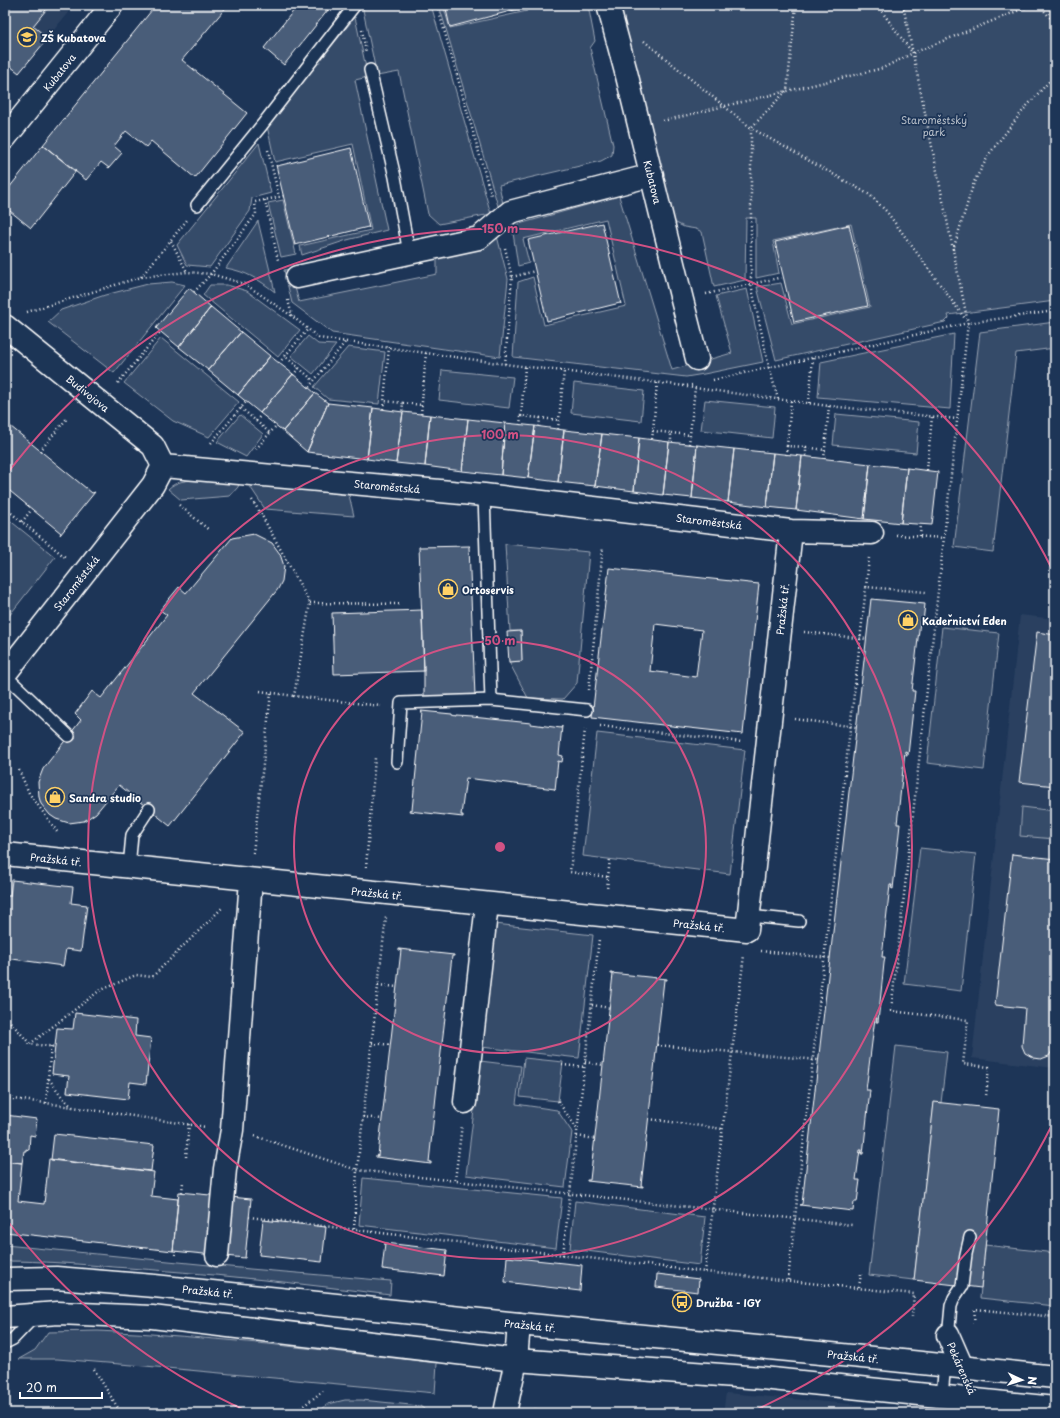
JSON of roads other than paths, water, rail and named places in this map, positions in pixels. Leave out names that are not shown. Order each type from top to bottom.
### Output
[{"type":"street","name":"Kubatova","points":[[5,138],[112,5]]},
{"type":"street","name":"Kubatova","points":[[608,5],[652,175],[697,359]]},
{"type":"street","points":[[297,277],[479,238],[510,212],[652,175]]},
{"type":"street","name":"Budivojova","points":[[5,326],[153,446],[163,466]]},
{"type":"street","name":"Staroměstská","points":[[5,675],[153,485],[163,466],[484,495],[791,531],[872,533]]},
{"type":"street","name":"Pražská tř.","points":[[5,854],[747,932],[791,531]]},
{"type":"street","points":[[217,1255],[225,1169],[232,1130],[256,880]]},
{"type":"street","points":[[465,1102],[487,904]]},
{"type":"street","name":"Pražská tř.","points":[[5,1279],[56,1278],[154,1286],[1055,1377]]},
{"type":"street","points":[[5,1317],[58,1313],[152,1318],[516,1360],[762,1378],[942,1396],[977,1406],[1055,1408]]},
{"type":"street","points":[[506,1413],[516,1360],[519,1324]]},
{"type":"street","name":"Pekárenská","points":[[948,1335],[977,1406]]},
{"type":"lane","points":[[197,206],[355,5]]},
{"type":"lane","points":[[370,70],[395,177],[409,253]]},
{"type":"lane","points":[[484,495],[491,700]]},
{"type":"lane","points":[[5,675],[69,736]]},
{"type":"lane","points":[[397,762],[401,703],[491,700],[587,710]]},
{"type":"lane","points":[[129,867],[132,835],[149,809]]},
{"type":"lane","points":[[747,932],[799,921]]},
{"type":"lane","points":[[948,1335],[951,1306],[954,1298],[962,1286],[966,1254],[970,1238]]},
{"type":"lane","points":[[5,1343],[13,1339],[35,1315]]},
{"type":"lane","points":[[942,1396],[962,1367]]},
{"type":"place","name":"ZŠ Kubatova","points":[[27,37]]},
{"type":"place","name":"Ortoservis","points":[[448,589]]},
{"type":"place","name":"Kadeřnictví Eden","points":[[908,620]]},
{"type":"place","name":"Sandra studio","points":[[55,797]]},
{"type":"place","name":"Družba - IGY","points":[[682,1302]]},
{"type":"park label","name":"Staroměstský park","points":[[934,124]]}]
